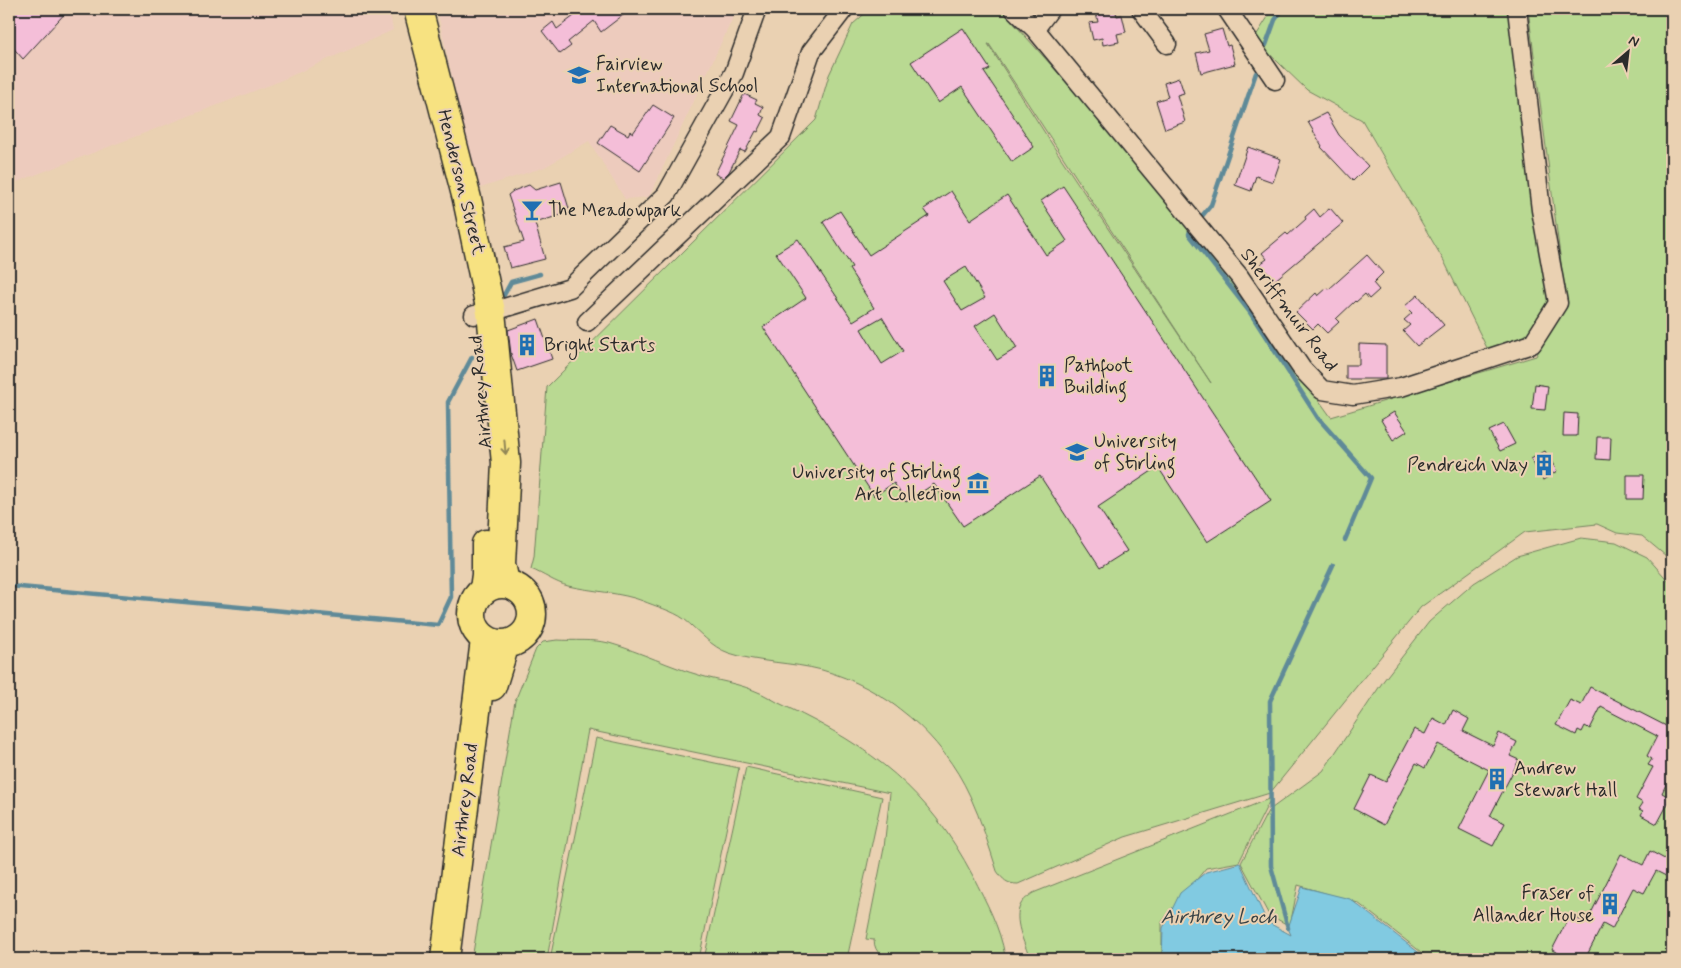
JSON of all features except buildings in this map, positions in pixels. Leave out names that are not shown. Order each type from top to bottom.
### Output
[{"type":"main road","name":"Henderson Street","points":[[418,9],[429,53],[455,215],[483,313]]},
{"type":"main road","name":"Airthrey Road","points":[[483,313],[506,462],[501,564],[494,586]]},
{"type":"main road","points":[[494,586],[519,588],[527,596],[532,606],[532,619],[527,631],[517,640],[495,642],[475,629],[472,617],[473,603],[478,594],[494,586]]},
{"type":"main road","name":"Airthrey Road","points":[[445,959],[495,642]]},
{"type":"main road","name":"Airthrey Road","points":[[456,959],[495,642]]},
{"type":"street","points":[[483,313],[570,288],[666,195],[734,73],[757,9]]},
{"type":"street","points":[[587,322],[781,137],[810,52],[844,9]]},
{"type":"street","name":"Sheriffmuir Road","points":[[1014,9],[1035,29],[1239,276],[1302,369],[1322,390],[1353,395],[1401,387],[1532,344],[1558,303],[1541,210],[1517,9]]},
{"type":"street","points":[[1035,29],[1050,9]]},
{"type":"street","points":[[1141,9],[1167,44]]},
{"type":"street","points":[[1227,9],[1275,80]]},
{"type":"shaded area","points":[[14,9],[389,9],[393,30],[275,83],[9,185],[9,14]]},
{"type":"shaded area","name":"Fairview International School","points":[[437,9],[737,9],[649,197],[625,199],[589,141],[545,167],[477,189]]},
{"type":"green space","points":[[870,9],[1001,9],[1186,216],[1331,417],[1536,356],[1566,301],[1528,9],[1672,9],[1672,561],[1642,536],[1617,533],[1597,524],[1525,532],[1421,607],[1270,793],[1125,837],[1018,884],[1006,881],[997,871],[978,814],[958,774],[928,734],[890,702],[846,678],[822,670],[752,659],[729,653],[716,647],[684,619],[669,611],[626,596],[568,586],[531,569],[534,557],[547,387],[816,120],[829,75],[853,24]],"holes":[[[989,44],[1211,383],[1059,155]]]},
{"type":"green space","points":[[1273,9],[1509,9],[1553,302],[1525,338],[1489,352],[1444,261],[1362,120],[1307,90],[1254,39]]},
{"type":"green space","points":[[1581,538],[1616,542],[1647,557],[1672,585],[1672,959],[1430,959],[1358,903],[1298,885],[1290,926],[1269,915],[1241,863],[1268,811],[1323,771],[1384,680],[1429,622],[1474,583],[1517,556]]},
{"type":"green space","points":[[557,640],[609,643],[708,678],[747,688],[818,723],[872,756],[917,796],[937,819],[956,846],[992,915],[1003,945],[1004,959],[887,958],[876,949],[874,940],[866,939],[884,848],[890,793],[588,730],[547,959],[472,959],[515,701],[536,649],[543,642]]},
{"type":"green space","points":[[596,738],[739,768],[699,959],[550,959]]},
{"type":"green space","points":[[746,767],[882,797],[847,959],[704,959]]},
{"type":"green space","points":[[1271,798],[1239,862],[1206,868],[1162,922],[1162,959],[1030,959],[1020,932],[1018,917],[1022,903],[1033,893]]},
{"type":"water","name":"Airthrey Loch","points":[[1240,863],[1267,922],[1291,935],[1288,928],[1302,887],[1350,899],[1427,959],[1162,959],[1163,928],[1180,893],[1206,872]]},
{"type":"waterway","points":[[1266,45],[1275,20],[1283,9]]},
{"type":"waterway","points":[[1202,216],[1211,205],[1256,73]]},
{"type":"waterway","points":[[1190,231],[1189,234],[1249,311],[1318,418],[1371,478],[1345,540]]},
{"type":"waterway","points":[[504,295],[511,282],[540,274]]},
{"type":"waterway","points":[[9,586],[438,625],[451,597],[448,402],[472,357]]},
{"type":"waterway","points":[[1288,928],[1271,866],[1270,701],[1333,565]]},
{"type":"place","name":"Fairview International School","points":[[579,75]]},
{"type":"place","name":"The Meadowpark","points":[[532,210]]},
{"type":"place","name":"Bright Starts","points":[[527,345]]},
{"type":"place","name":"Pathfoot Building","points":[[1047,376]]},
{"type":"place","name":"University of Stirling","points":[[1077,452]]},
{"type":"place","name":"Pendreich Way","points":[[1544,465]]},
{"type":"place","name":"University of Stirling Art Collection","points":[[978,483]]},
{"type":"place","name":"Andrew Stewart Hall","points":[[1497,779]]},
{"type":"place","name":"Fraser of Allander House","points":[[1610,904]]}]
